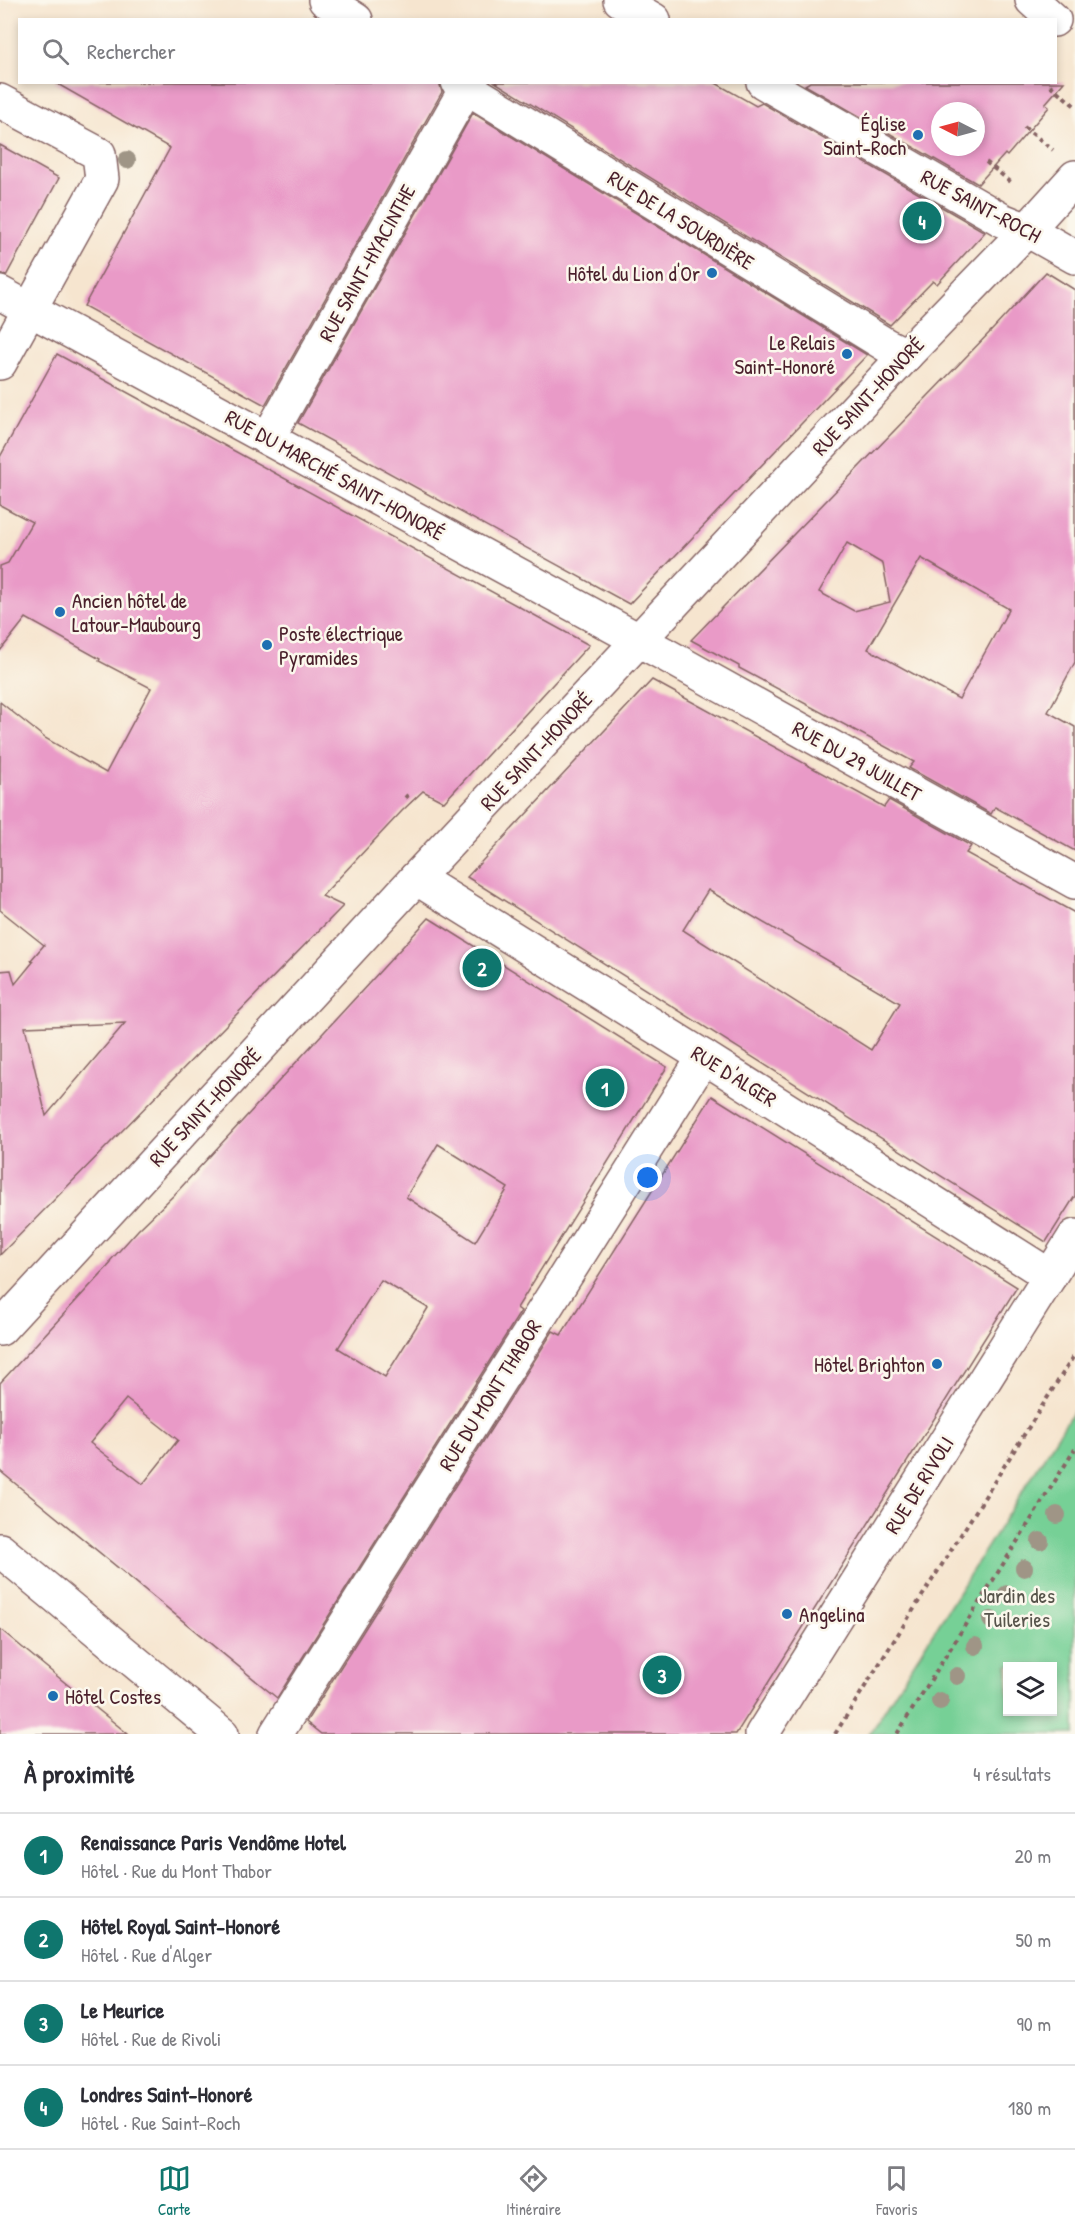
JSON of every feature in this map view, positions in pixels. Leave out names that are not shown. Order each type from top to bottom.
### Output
[{"type":"street","points":[[325,0],[353,18]]},
{"type":"street","points":[[620,0],[651,18]]},
{"type":"street","points":[[1032,0],[1053,18]]},
{"type":"street","points":[[1057,22],[1075,38]]},
{"type":"street","name":"RUE SAINT-ROCH","points":[[766,84],[1002,220],[1027,230],[1075,258]]},
{"type":"street","name":"RUE DE LA SOURDIÈRE","points":[[462,85],[876,339],[906,355]]},
{"type":"street","name":"RUE SAINT-HYACINTHE","points":[[268,438],[462,85]]},
{"type":"street","points":[[0,101],[99,153],[102,179],[32,309],[0,363]]},
{"type":"street","name":"RUE SAINT-HONORÉ","points":[[0,1329],[416,878],[1075,177]]},
{"type":"street","name":"RUE DU MARCHÉ SAINT-HONORÉ","points":[[0,293],[639,641]]},
{"type":"street","name":"RUE DU 29 JUILLET","points":[[639,641],[1075,882]]},
{"type":"street","name":"RUE D'ALGER","points":[[416,878],[1050,1276]]},
{"type":"street","name":"RUE DU MONT THABOR","points":[[276,1734],[704,1057]]},
{"type":"street","name":"RUE DE RIVOLI","points":[[762,1734],[1075,1236]]},
{"type":"street","points":[[0,1550],[222,1734]]},
{"type":"path","points":[[1050,85],[1075,105]]},
{"type":"path","points":[[1024,127],[1053,150]]},
{"type":"path","points":[[986,162],[1002,175]]},
{"type":"path","points":[[405,795],[412,802]]},
{"type":"path","points":[[835,1734],[1075,1354]]},
{"type":"path","points":[[897,1734],[1075,1449]]},
{"type":"green space","name":"Jardin des Tuileries","points":[[1075,1408],[1075,1734],[869,1734]]},
{"type":"building","name":"Église Saint-Roch","points":[[1057,82],[1064,82],[1045,104],[1049,107],[1007,156],[1005,154],[978,184],[805,85],[1057,84]]},
{"type":"building","points":[[58,84],[440,84],[442,92],[265,405],[84,306],[170,148]]},
{"type":"building","points":[[498,84],[718,84],[756,106],[762,103],[985,232],[937,284],[933,281],[890,325]]},
{"type":"building","points":[[473,113],[867,355],[629,604],[298,423]]},
{"type":"building","points":[[0,145],[59,178],[6,276],[0,274]]},
{"type":"building","points":[[1046,272],[1075,290],[1075,662],[1048,712],[1075,727],[1075,851],[995,807],[991,814],[909,768],[914,762],[691,640]],"holes":[[[847,543],[883,564],[890,602],[854,611],[819,592]],[[921,558],[1009,609],[959,699],[868,649]]]},
{"type":"building","points":[[57,354],[589,645],[444,802],[423,791],[402,811],[322,896],[343,906],[0,1255],[0,971],[11,970],[15,984],[44,945],[0,910],[0,702],[45,738],[106,773],[151,688],[99,661],[100,659],[26,618],[0,651],[0,566],[8,563],[32,522],[0,505],[0,457]],"holes":[[[125,1023],[46,1116],[25,1027]]]},
{"type":"building","points":[[652,680],[884,807],[889,800],[971,846],[966,853],[1075,913],[1075,1196],[1046,1242],[467,877]],"holes":[[[708,890],[900,1003],[871,1050],[683,930]]]},
{"type":"building","points":[[429,918],[667,1067],[517,1308],[521,1311],[277,1698],[0,1471],[0,1383],[111,1263],[110,1261],[138,1230],[174,1195]],"holes":[[[438,1144],[508,1188],[475,1242],[406,1197]],[[381,1280],[428,1308],[385,1377],[338,1348]],[[126,1399],[178,1440],[143,1484],[90,1443]]]},
{"type":"building","points":[[712,1096],[1017,1287],[736,1734],[321,1734],[306,1722],[553,1331],[561,1335]]},
{"type":"building","points":[[0,1629],[63,1681],[128,1734],[0,1734]]},
{"type":"place","name":"Église Saint-Roch","points":[[918,135]]},
{"type":"place","name":"Londres Saint-Honoré","points":[[922,221]]},
{"type":"place","name":"Hôtel du Lion d'Or","points":[[712,273]]},
{"type":"place","name":"Le Relais Saint-Honoré","points":[[847,354]]},
{"type":"place","name":"Ancien hôtel de Latour-Maubourg","points":[[60,612]]},
{"type":"place","name":"Poste électrique Pyramides","points":[[267,645]]},
{"type":"place","name":"Hôtel Royal Saint-Honoré","points":[[482,968]]},
{"type":"place","name":"Renaissance Paris Vendôme Hotel","points":[[605,1088]]},
{"type":"place","name":"Hôtel Brighton","points":[[937,1364]]},
{"type":"place","name":"Angelina","points":[[787,1614]]},
{"type":"place","name":"Le Meurice","points":[[662,1675]]},
{"type":"place","name":"Hôtel Costes","points":[[53,1696]]}]
